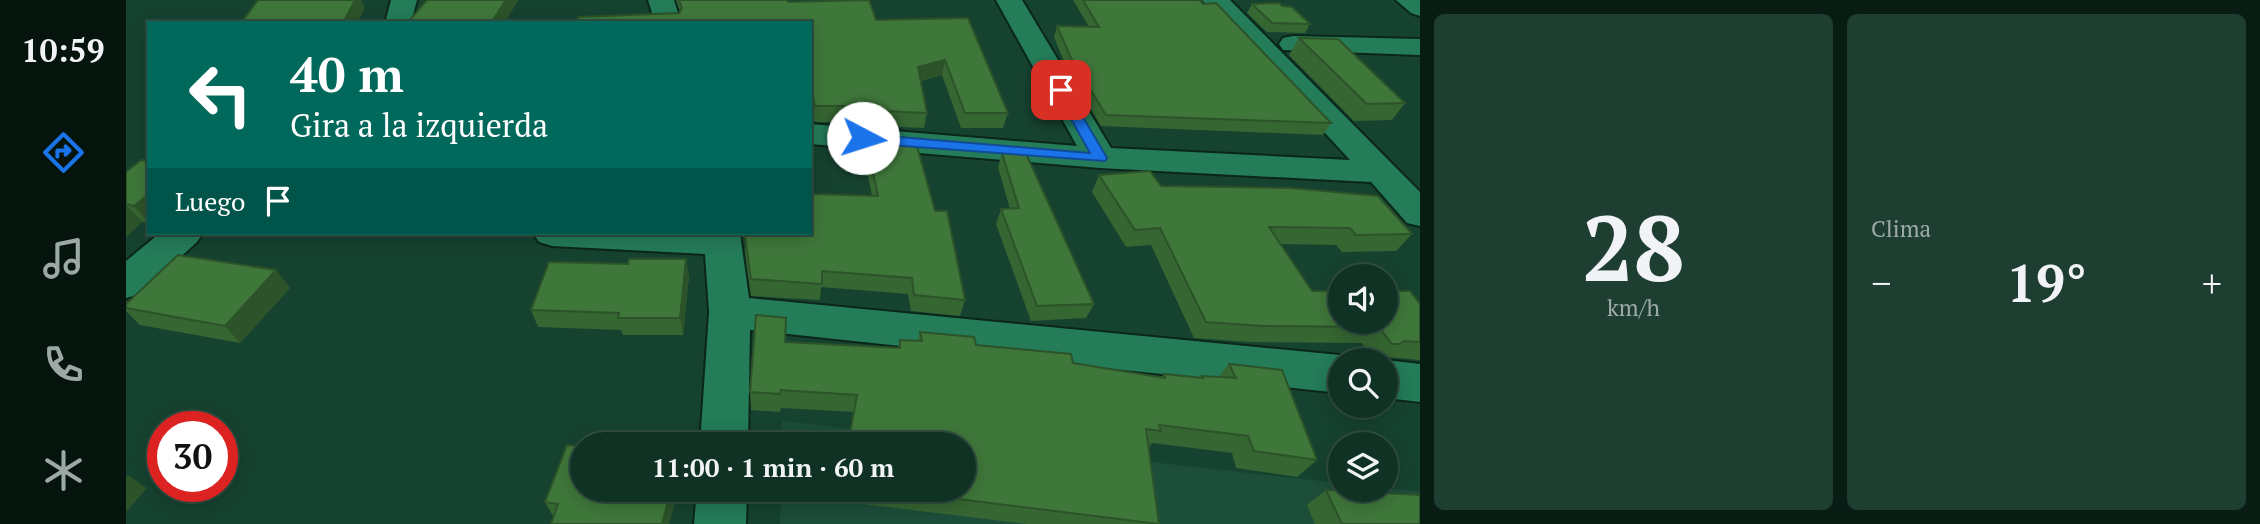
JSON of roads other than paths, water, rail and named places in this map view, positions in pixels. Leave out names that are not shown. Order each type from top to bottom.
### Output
[{"type":"street","points":[[399,21],[404,0]]},
{"type":"street","points":[[661,0],[667,21]]},
{"type":"street","points":[[1009,0],[1100,158]]},
{"type":"street","points":[[1215,0],[1420,214]]},
{"type":"street","points":[[1409,0],[1420,8]]},
{"type":"street","points":[[1259,43],[1420,47]]},
{"type":"street","points":[[812,134],[1100,158],[1381,172]]},
{"type":"street","points":[[126,283],[182,235]]},
{"type":"street","points":[[638,235],[723,237],[730,312],[725,432]]},
{"type":"street","points":[[730,312],[1328,373]]},
{"type":"street","points":[[1398,380],[1420,383]]},
{"type":"street","points":[[720,524],[721,502]]}]
